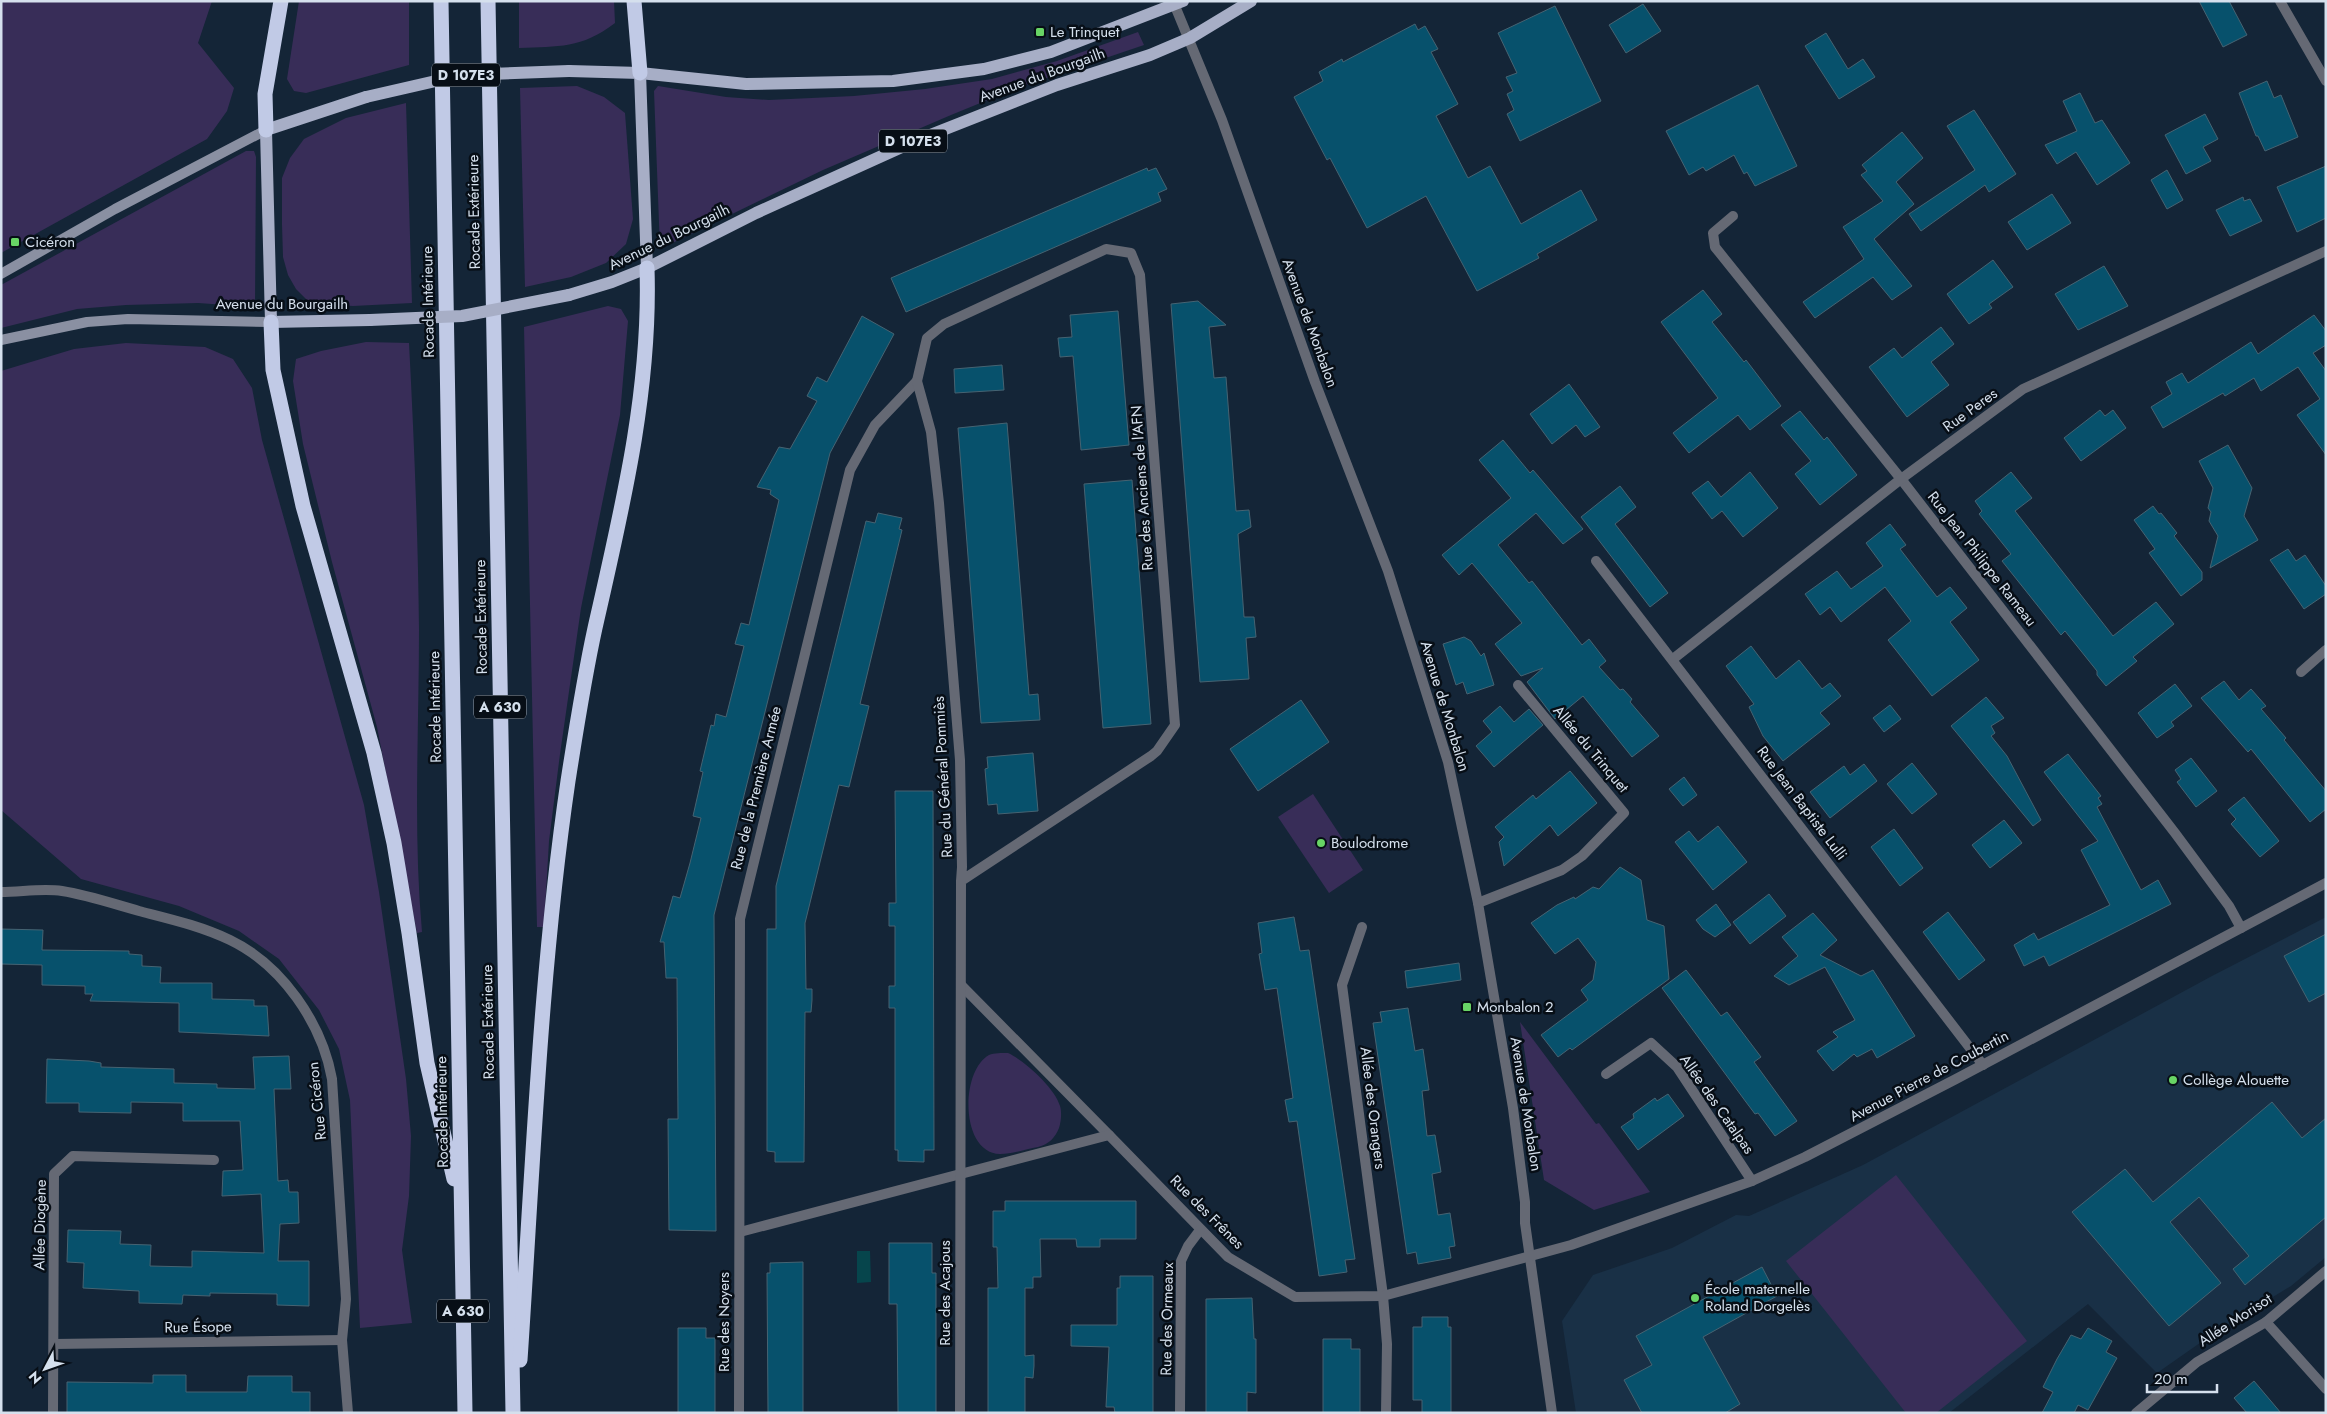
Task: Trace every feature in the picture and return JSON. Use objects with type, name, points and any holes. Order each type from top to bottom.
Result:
[{"type":"highway","points":[[266,130],[265,94],[281,1]]},
{"type":"highway","name":"Rocade Intérieure","points":[[441,1],[465,1413]]},
{"type":"highway","name":"Rocade Extérieure","points":[[488,1],[512,1413]]},
{"type":"highway","points":[[634,1],[640,73]]},
{"type":"highway","points":[[517,1413],[550,932],[568,780],[594,632],[624,502],[642,402],[648,296],[647,268]]},
{"type":"highway","points":[[271,322],[273,370],[303,506],[374,753],[394,843],[427,1063],[461,1209]]},
{"type":"main road","name":"Avenue du Bourgailh","points":[[1,340],[87,322],[128,319],[271,322],[462,316],[569,295],[612,282],[647,268],[756,213],[914,141],[1057,85],[1150,56],[1190,38],[1251,1]]},
{"type":"main road","name":"Avenue du Bourgailh","points":[[1,274],[115,209],[266,130],[366,97],[462,75],[569,71],[640,73],[746,84],[893,81],[975,70],[1051,52],[1179,3]]},
{"type":"main road","points":[[640,73],[647,268]]},
{"type":"main road","points":[[266,130],[271,322]]},
{"type":"street","points":[[2280,1],[2326,81]]},
{"type":"street","name":"Avenue de Monbalon","points":[[1179,3],[1315,382],[1388,571],[1448,762],[1478,903],[1513,1108],[1525,1202],[1525,1223],[1529,1257],[1552,1413]]},
{"type":"street","name":"Rue Jean Philippe Rameau","points":[[1733,216],[1713,233],[1715,247],[1901,479],[2175,833],[2229,906],[2241,928]]},
{"type":"street","name":"Rue des Anciens de l'AFN","points":[[918,381],[927,338],[944,324],[1106,249],[1131,253],[1140,275],[1175,725],[1157,751],[1151,756],[962,881]]},
{"type":"street","name":"Rue Peres","points":[[1673,659],[1901,479],[2023,390],[2326,251]]},
{"type":"street","name":"Rue du Général Pommiès","points":[[918,381],[931,432],[939,503],[960,760],[962,881],[960,1174]]},
{"type":"street","name":"Rue de la Première Armée","points":[[740,1232],[740,919],[850,470],[875,425],[918,381]]},
{"type":"street","name":"Rue Jean Baptiste Lulli","points":[[1596,560],[1983,1064]]},
{"type":"street","points":[[2301,672],[2326,650]]},
{"type":"street","name":"Allée du Trinquet","points":[[1478,903],[1562,870],[1582,856],[1624,813],[1518,685]]},
{"type":"street","name":"Avenue Pierre de Coubertin","points":[[1529,1257],[1571,1245],[1752,1181],[1805,1157],[2326,883]]},
{"type":"street","name":"Rue Cicéron","points":[[1,892],[61,891],[186,922],[232,941],[254,955],[282,980],[319,1032],[328,1055],[332,1079],[346,1298],[342,1340],[348,1413]]},
{"type":"street","name":"Allée des Orangers","points":[[1362,927],[1342,985],[1383,1296],[1387,1344],[1386,1413]]},
{"type":"street","name":"Rue des Frênes","points":[[961,986],[1228,1257],[1295,1297],[1383,1296],[1529,1257]]},
{"type":"street","name":"Allée des Catalpas","points":[[1606,1074],[1651,1043],[1677,1067],[1752,1181]]},
{"type":"street","points":[[740,1232],[1109,1135]]},
{"type":"street","name":"Allée Diogène","points":[[53,1413],[54,1174],[73,1156],[214,1160]]},
{"type":"street","name":"Rue des Acajous","points":[[960,1174],[960,1413]]},
{"type":"street","name":"Rue des Ormeaux","points":[[1180,1413],[1182,1261],[1188,1246],[1200,1230]]},
{"type":"street","name":"Rue des Noyers","points":[[739,1413],[740,1232]]},
{"type":"street","name":"Allée Morisot","points":[[2136,1413],[2197,1362],[2266,1322],[2326,1271]]},
{"type":"street","points":[[2266,1322],[2326,1389]]},
{"type":"street","name":"Rue Ésope","points":[[54,1344],[342,1340]]},
{"type":"shaded area","points":[[1,1],[212,1],[198,43],[234,88],[227,111],[207,139],[1,253]]},
{"type":"shaded area","points":[[299,1],[409,1],[409,65],[306,93],[294,91],[287,79]]},
{"type":"shaded area","points":[[519,1],[614,1],[615,23],[591,38],[580,42],[558,46],[519,48]]},
{"type":"shaded area","points":[[1138,32],[1144,45],[1017,88],[951,115],[823,170],[660,249],[654,91],[658,86],[726,97],[769,100],[854,96],[925,89],[992,79],[1057,61]]},
{"type":"shaded area","points":[[577,86],[604,97],[625,113],[633,219],[626,244],[606,263],[571,277],[525,287],[520,88]]},
{"type":"shaded area","points":[[406,103],[412,303],[353,306],[321,304],[307,300],[296,289],[288,275],[283,257],[282,178],[290,158],[304,139],[346,118]]},
{"type":"shaded area","points":[[246,151],[254,151],[256,157],[255,307],[198,303],[126,305],[77,309],[1,328],[1,285]]},
{"type":"shaded area","points":[[608,306],[621,309],[628,321],[620,415],[581,608],[549,841],[544,927],[537,927],[524,327]]},
{"type":"shaded area","points":[[366,342],[409,343],[416,486],[419,630],[417,819],[422,932],[417,933],[377,727],[332,562],[303,444],[293,381],[296,359],[321,351]]},
{"type":"shaded area","points":[[126,343],[205,347],[233,359],[252,388],[262,440],[364,805],[379,892],[406,1079],[411,1136],[409,1196],[402,1250],[412,1323],[360,1328],[350,1100],[339,1049],[319,1010],[279,959],[239,931],[179,906],[81,879],[1,810],[1,371],[74,349]]},
{"type":"shaded area","name":"Boulodrome","points":[[1313,794],[1363,870],[1329,893],[1278,817]]},
{"type":"shaded area","name":"Collège Alouette","points":[[2326,917],[2326,1257],[2291,1286],[2217,1331],[2157,1373],[2088,1304],[1949,1413],[1576,1413],[1562,1321],[1593,1275],[1672,1248],[1736,1215],[1749,1216],[1863,1165],[2212,976]]},
{"type":"shaded area","points":[[1520,1022],[1596,1124],[1599,1123],[1650,1192],[1594,1210],[1544,1180]]},
{"type":"shaded area","points":[[1008,1053],[1030,1068],[1046,1083],[1061,1108],[1061,1117],[1056,1135],[1045,1144],[1000,1154],[987,1150],[977,1140],[971,1126],[969,1093],[973,1077],[980,1064],[989,1055]]},
{"type":"shaded area","points":[[1896,1175],[2027,1341],[1936,1413],[1906,1413],[1786,1261]]},
{"type":"shaded area","points":[[857,1251],[870,1251],[871,1282],[857,1283]]},
{"type":"building","points":[[2199,1],[2229,1],[2247,35],[2223,47]]},
{"type":"building","points":[[1643,4],[1661,31],[1626,53],[1609,25]]},
{"type":"building","points":[[1555,6],[1601,101],[1520,141],[1507,114],[1514,110],[1507,94],[1513,91],[1506,77],[1517,73],[1498,33]]},
{"type":"building","points":[[1415,24],[1418,30],[1425,26],[1438,49],[1431,52],[1458,104],[1436,116],[1468,178],[1490,166],[1521,224],[1581,190],[1597,220],[1537,254],[1539,258],[1477,291],[1426,196],[1367,228],[1330,158],[1327,160],[1294,97],[1323,81],[1319,72],[1342,59],[1343,62]]},
{"type":"building","points":[[1826,33],[1848,69],[1863,59],[1875,77],[1839,99],[1805,46]]},
{"type":"building","points":[[2267,81],[2274,98],[2281,95],[2298,137],[2265,151],[2258,136],[2256,136],[2239,93]]},
{"type":"building","points":[[1758,85],[1797,166],[1755,186],[1747,172],[1744,174],[1734,155],[1706,171],[1703,167],[1689,175],[1666,131]]},
{"type":"building","points":[[2080,93],[2095,123],[2102,120],[2130,163],[2097,185],[2076,152],[2057,164],[2045,145],[2077,131],[2063,101]]},
{"type":"building","points":[[1974,110],[2016,174],[1989,192],[1985,185],[1921,231],[1909,214],[1975,170],[1947,126]]},
{"type":"building","points":[[2205,114],[2218,139],[2203,147],[2211,161],[2186,174],[2165,135]]},
{"type":"building","points":[[1902,132],[1923,158],[1896,182],[1914,204],[1874,239],[1912,286],[1892,300],[1873,277],[1815,318],[1803,302],[1864,259],[1843,227],[1883,201],[1861,175],[1867,171],[1862,165]]},
{"type":"building","points":[[2326,166],[2326,218],[2297,232],[2277,187]]},
{"type":"building","points":[[1147,168],[1148,171],[1156,168],[1167,189],[1158,193],[1161,201],[906,312],[891,278]]},
{"type":"building","points":[[2167,170],[2183,200],[2167,209],[2151,180]]},
{"type":"building","points":[[2052,194],[2071,223],[2027,250],[2008,222]]},
{"type":"building","points":[[2243,197],[2244,201],[2250,199],[2262,221],[2230,236],[2216,210]]},
{"type":"building","points":[[1993,260],[2013,287],[1989,304],[1992,308],[1969,324],[1947,294]]},
{"type":"building","points":[[2104,266],[2128,306],[2078,330],[2055,294]]},
{"type":"building","points":[[1703,290],[1722,314],[1712,322],[1744,362],[1746,360],[1781,406],[1750,430],[1738,415],[1689,453],[1673,433],[1718,398],[1661,322]]},
{"type":"building","points":[[1198,301],[1226,325],[1209,327],[1214,378],[1226,377],[1236,511],[1249,510],[1251,527],[1238,534],[1244,617],[1254,617],[1256,637],[1246,638],[1249,679],[1200,682],[1171,304]]},
{"type":"building","points":[[1118,311],[1129,445],[1081,450],[1073,356],[1060,357],[1058,338],[1072,337],[1070,315]]},
{"type":"building","points":[[2314,315],[2326,331],[2326,345],[2313,353],[2326,371],[2326,455],[2297,415],[2320,399],[2298,367],[2261,391],[2254,378],[2225,396],[2223,393],[2163,428],[2151,407],[2172,394],[2166,382],[2182,373],[2188,383],[2251,342],[2258,354]]},
{"type":"building","points":[[862,316],[894,334],[830,453],[714,915],[716,1231],[669,1230],[668,1119],[678,1119],[677,978],[666,978],[664,942],[660,942],[673,896],[680,898],[690,863],[701,818],[693,816],[703,772],[700,771],[711,725],[714,726],[716,714],[726,717],[744,646],[735,644],[741,623],[749,625],[779,500],[770,494],[771,490],[757,487],[779,447],[790,449],[817,401],[807,396],[817,377],[827,382]]},
{"type":"building","points":[[1941,327],[1954,344],[1931,362],[1949,385],[1907,417],[1869,367],[1894,348],[1902,358]]},
{"type":"building","points":[[1002,365],[1004,390],[955,393],[954,369]]},
{"type":"building","points":[[1569,384],[1600,427],[1585,437],[1576,425],[1552,444],[1530,414]]},
{"type":"building","points":[[2100,410],[2105,416],[2113,410],[2126,428],[2081,461],[2064,438]]},
{"type":"building","points":[[1800,411],[1824,440],[1827,437],[1857,475],[1820,505],[1795,474],[1811,461],[1781,425]]},
{"type":"building","points":[[1007,423],[1029,695],[1038,694],[1040,720],[981,723],[958,428]]},
{"type":"building","points":[[1503,440],[1530,473],[1533,470],[1583,529],[1563,544],[1536,513],[1498,545],[1529,583],[1532,581],[1582,645],[1589,639],[1606,661],[1599,667],[1620,690],[1623,689],[1632,699],[1630,702],[1659,736],[1632,757],[1583,696],[1555,719],[1527,682],[1543,668],[1521,676],[1495,644],[1522,623],[1472,563],[1459,575],[1442,555],[1511,498],[1479,460]]},
{"type":"building","points":[[2228,445],[2252,488],[2244,516],[2258,540],[2210,568],[2218,536],[2209,521],[2211,512],[2208,508],[2213,488],[2199,461]]},
{"type":"building","points":[[1750,472],[1778,508],[1743,537],[1722,511],[1712,519],[1692,493],[1708,481],[1721,497]]},
{"type":"building","points":[[2011,472],[2032,498],[2015,511],[2113,636],[2156,602],[2174,624],[2133,657],[2137,661],[2106,686],[2097,675],[2097,671],[2065,631],[2061,635],[2002,561],[2011,554],[1979,514],[1982,511],[1975,501]]},
{"type":"building","points":[[1132,480],[1151,724],[1103,728],[1084,484]]},
{"type":"building","points":[[1620,486],[1636,507],[1615,524],[1668,593],[1650,607],[1581,517]]},
{"type":"building","points":[[2153,506],[2177,533],[2174,536],[2202,572],[2202,580],[2181,596],[2149,553],[2155,549],[2134,520]]},
{"type":"building","points":[[878,513],[902,518],[899,529],[902,530],[860,704],[869,706],[849,787],[839,785],[805,923],[806,989],[812,989],[812,1000],[811,1012],[805,1012],[804,1162],[775,1162],[775,1152],[767,1151],[767,929],[776,929],[776,886],[866,521],[875,523]]},
{"type":"building","points":[[1890,524],[1906,545],[1900,549],[1937,597],[1950,587],[1967,608],[1950,622],[1979,660],[1932,696],[1888,640],[1911,621],[1885,587],[1841,622],[1830,607],[1820,615],[1805,594],[1837,571],[1851,589],[1883,566],[1866,543]]},
{"type":"building","points":[[2288,549],[2296,561],[2305,555],[2326,586],[2326,594],[2304,609],[2270,560]]},
{"type":"building","points":[[1464,637],[1471,641],[1481,656],[1484,653],[1494,685],[1467,694],[1463,682],[1456,685],[1443,644]]},
{"type":"building","points":[[1751,646],[1776,679],[1799,660],[1822,689],[1830,683],[1841,696],[1820,713],[1830,724],[1783,761],[1763,736],[1749,707],[1754,704],[1726,666]]},
{"type":"building","points":[[2224,681],[2239,700],[2251,689],[2266,706],[2261,709],[2286,738],[2284,740],[2326,791],[2326,809],[2310,822],[2251,749],[2248,752],[2201,698]]},
{"type":"building","points":[[2175,684],[2192,706],[2171,722],[2174,726],[2157,738],[2138,713]]},
{"type":"building","points":[[1986,697],[2004,718],[1991,726],[1995,733],[1991,736],[2007,756],[2041,820],[2033,826],[1951,726]]},
{"type":"building","points":[[1301,700],[1329,742],[1258,791],[1230,749]]},
{"type":"building","points":[[1890,705],[1901,719],[1884,732],[1873,718]]},
{"type":"building","points":[[1500,706],[1514,722],[1529,709],[1543,725],[1494,767],[1476,746],[1492,732],[1483,721]]},
{"type":"building","points":[[1033,753],[1038,811],[998,814],[997,804],[988,805],[985,769],[988,768],[987,757]]},
{"type":"building","points":[[2068,754],[2101,796],[2098,798],[2102,804],[2097,807],[2141,890],[2158,880],[2171,904],[2049,966],[2044,956],[2024,966],[2014,945],[2034,933],[2038,940],[2110,905],[2081,850],[2098,841],[2044,772]]},
{"type":"building","points":[[2191,758],[2217,791],[2196,807],[2177,782],[2181,779],[2175,770]]},
{"type":"building","points":[[1912,763],[1937,794],[1912,814],[1887,784]]},
{"type":"building","points":[[1864,764],[1877,781],[1830,818],[1810,792],[1844,766],[1850,775]]},
{"type":"building","points":[[1570,771],[1597,803],[1558,836],[1550,825],[1504,866],[1499,842],[1504,837],[1495,827],[1533,795],[1536,799]]},
{"type":"building","points":[[1684,777],[1697,795],[1683,806],[1669,789]]},
{"type":"building","points":[[895,791],[933,791],[934,1150],[924,1150],[924,1162],[898,1161],[898,1150],[895,1150],[895,1008],[889,1008],[889,986],[895,986],[895,926],[889,926],[889,903],[896,903]]},
{"type":"building","points":[[2244,797],[2279,841],[2260,857],[2231,824],[2236,819],[2228,810]]},
{"type":"building","points":[[2004,820],[2022,843],[1990,868],[1972,845]]},
{"type":"building","points":[[1718,826],[1747,862],[1713,890],[1675,842],[1689,831],[1698,842]]},
{"type":"building","points":[[1894,829],[1923,868],[1900,886],[1871,847]]},
{"type":"building","points":[[1620,867],[1641,880],[1647,920],[1664,926],[1669,979],[1572,1050],[1570,1048],[1558,1057],[1541,1035],[1588,1000],[1581,990],[1593,980],[1596,962],[1578,938],[1555,954],[1531,923],[1557,905],[1574,897],[1575,899],[1593,887],[1599,889]]},
{"type":"building","points":[[1769,894],[1786,916],[1750,944],[1733,922]]},
{"type":"building","points":[[1716,904],[1731,925],[1715,937],[1703,929],[1696,920]]},
{"type":"building","points":[[1948,912],[1985,960],[1959,980],[1923,932]]},
{"type":"building","points":[[1813,913],[1837,940],[1820,955],[1861,976],[1873,970],[1915,1036],[1877,1058],[1872,1049],[1857,1057],[1854,1054],[1833,1071],[1817,1051],[1838,1037],[1833,1032],[1855,1020],[1825,967],[1789,985],[1774,976],[1798,956],[1782,937]]},
{"type":"building","points":[[1294,917],[1300,951],[1309,950],[1355,1259],[1345,1260],[1347,1272],[1319,1276],[1297,1121],[1289,1122],[1285,1100],[1293,1098],[1277,988],[1265,990],[1259,954],[1262,953],[1258,923]]},
{"type":"building","points":[[1,929],[43,930],[42,950],[129,951],[129,954],[142,955],[142,966],[161,967],[160,983],[212,983],[212,999],[254,1000],[254,1006],[267,1006],[269,1036],[179,1032],[179,1003],[90,1001],[93,994],[85,994],[85,986],[42,985],[42,965],[1,964]]},
{"type":"building","points":[[2326,934],[2326,993],[2309,1002],[2284,956]]},
{"type":"building","points":[[1459,963],[1461,980],[1407,988],[1405,971]]},
{"type":"building","points":[[1686,970],[1721,1016],[1727,1012],[1761,1057],[1754,1062],[1797,1121],[1775,1136],[1758,1113],[1755,1114],[1662,988]]},
{"type":"building","points":[[1408,1008],[1415,1051],[1423,1049],[1429,1090],[1422,1091],[1427,1136],[1435,1135],[1441,1172],[1432,1174],[1438,1215],[1450,1213],[1455,1246],[1449,1247],[1451,1258],[1418,1264],[1416,1252],[1407,1254],[1373,1023],[1382,1022],[1380,1012]]},
{"type":"building","points":[[289,1056],[291,1089],[274,1089],[278,1181],[288,1180],[289,1192],[298,1192],[299,1223],[280,1224],[278,1261],[309,1261],[309,1306],[277,1305],[277,1294],[210,1293],[210,1296],[183,1295],[182,1304],[139,1303],[139,1291],[83,1288],[84,1263],[67,1262],[68,1230],[121,1231],[120,1244],[151,1245],[150,1266],[192,1267],[192,1251],[264,1253],[261,1194],[222,1196],[223,1171],[243,1170],[240,1121],[183,1121],[183,1103],[131,1102],[131,1113],[79,1112],[79,1103],[46,1103],[47,1059],[89,1061],[101,1063],[101,1067],[174,1069],[174,1083],[217,1084],[217,1088],[255,1089],[253,1057]]},
{"type":"building","points":[[1668,1094],[1684,1116],[1638,1150],[1621,1127],[1634,1118],[1633,1114],[1655,1098],[1657,1101]]},
{"type":"building","points":[[2272,1102],[2302,1138],[2326,1118],[2326,1217],[2245,1285],[2233,1269],[2249,1256],[2199,1197],[2170,1222],[2221,1283],[2169,1326],[2072,1212],[2125,1169],[2153,1202]]},
{"type":"building","points":[[1005,1201],[1136,1201],[1136,1239],[1100,1239],[1100,1247],[1077,1247],[1076,1239],[1040,1239],[1041,1277],[1033,1277],[1033,1288],[1025,1288],[1025,1356],[1034,1355],[1034,1366],[1033,1378],[1025,1377],[1025,1413],[988,1413],[988,1288],[998,1288],[997,1247],[993,1247],[993,1211],[1005,1211]]},
{"type":"building","points":[[889,1243],[932,1243],[932,1273],[936,1273],[936,1413],[898,1413],[897,1304],[889,1304]]},
{"type":"building","points":[[803,1262],[803,1413],[768,1413],[767,1273],[770,1273],[770,1263]]},
{"type":"building","points":[[1762,1267],[1777,1296],[1703,1337],[1740,1404],[1725,1413],[1642,1413],[1624,1380],[1652,1365],[1636,1336]]},
{"type":"building","points":[[1120,1276],[1153,1276],[1153,1413],[1115,1413],[1114,1407],[1106,1407],[1109,1347],[1071,1346],[1071,1325],[1117,1325],[1117,1288],[1120,1288]]},
{"type":"building","points":[[1252,1298],[1254,1339],[1256,1339],[1256,1393],[1247,1392],[1247,1413],[1206,1413],[1206,1299]]},
{"type":"building","points":[[1422,1317],[1448,1317],[1448,1327],[1451,1327],[1451,1413],[1422,1413],[1422,1400],[1413,1400],[1413,1327],[1422,1327]]},
{"type":"building","points":[[678,1328],[706,1328],[706,1338],[715,1338],[715,1413],[678,1413]]},
{"type":"building","points":[[2088,1328],[2112,1341],[2106,1352],[2117,1358],[2088,1410],[2078,1405],[2074,1413],[2042,1413],[2053,1392],[2043,1387],[2057,1359],[2071,1335],[2081,1339]]},
{"type":"building","points":[[1323,1339],[1351,1339],[1351,1349],[1360,1349],[1360,1413],[1323,1413]]},
{"type":"building","points":[[153,1375],[186,1375],[186,1392],[247,1392],[248,1376],[292,1376],[292,1392],[310,1392],[310,1413],[67,1413],[67,1382],[153,1383]]},
{"type":"building","points":[[2254,1381],[2281,1413],[2247,1413],[2234,1398]]},
{"type":"place","name":"Le Trinquet","points":[[1040,32]]},
{"type":"place","name":"Cicéron","points":[[15,242]]},
{"type":"place","name":"Boulodrome","points":[[1321,843]]},
{"type":"place","name":"Monbalon 2","points":[[1467,1007]]},
{"type":"place","name":"Collège Alouette","points":[[2173,1080]]},
{"type":"place","name":"École maternelle Roland Dorgelès","points":[[1695,1298]]}]
